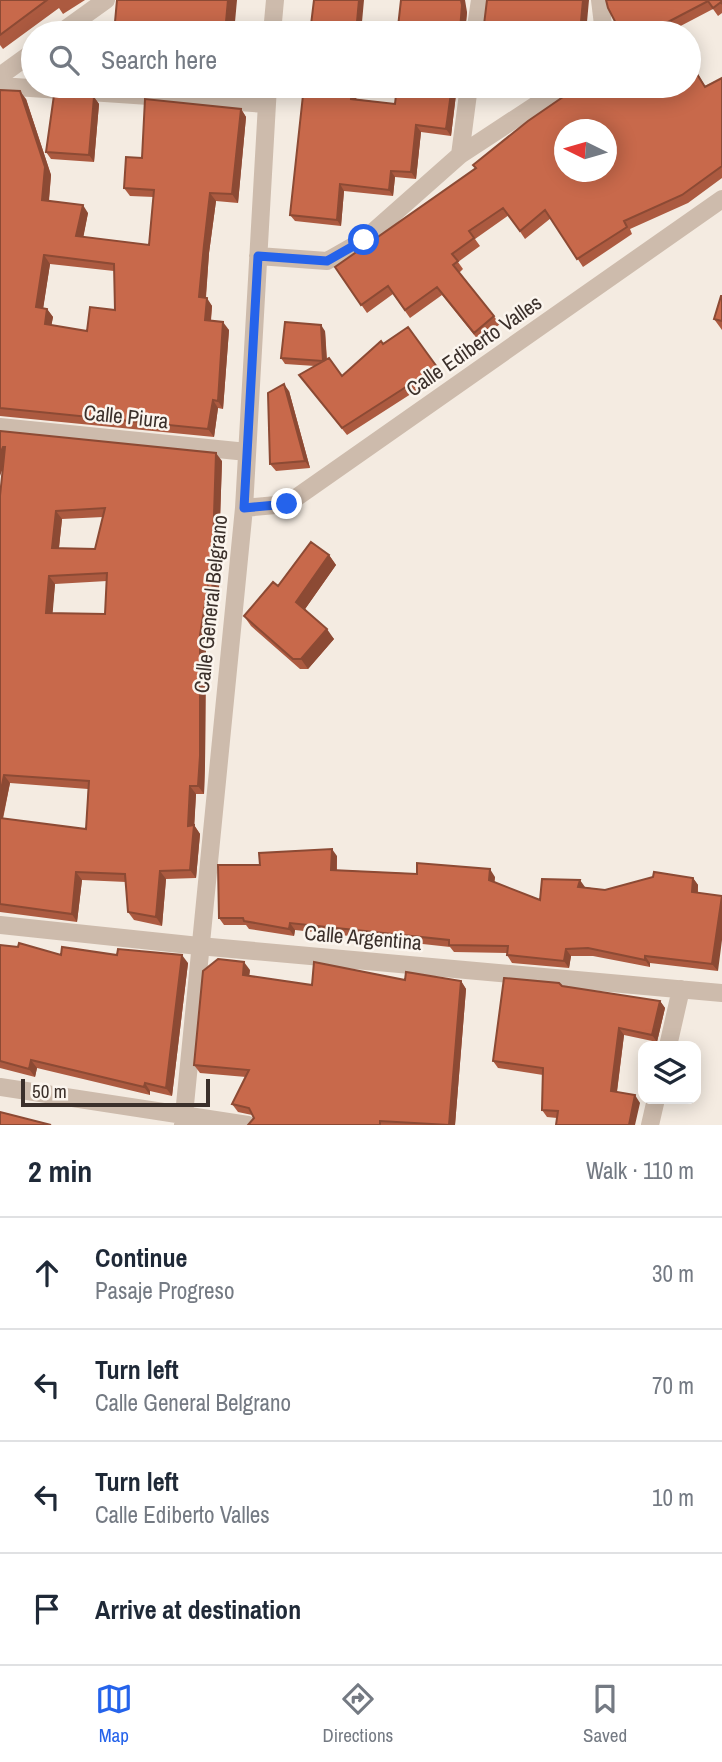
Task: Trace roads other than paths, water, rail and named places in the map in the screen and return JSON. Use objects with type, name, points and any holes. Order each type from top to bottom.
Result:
[{"type":"street","points":[[77,21],[106,0]]},
{"type":"street","points":[[273,21],[275,0]]},
{"type":"street","points":[[477,21],[480,0]]},
{"type":"street","points":[[600,0],[603,21]]},
{"type":"street","points":[[0,76],[21,61]]},
{"type":"street","points":[[0,86],[21,87]]},
{"type":"street","points":[[178,98],[267,104]]},
{"type":"street","name":"Calle General Belgrano","points":[[184,1121],[244,508],[267,98]]},
{"type":"street","points":[[460,155],[467,98]]},
{"type":"street","points":[[258,256],[327,261],[364,240],[460,155],[547,98]]},
{"type":"street","name":"Calle Ediberto Valles","points":[[244,508],[287,504],[722,199]]},
{"type":"street","name":"Calle Piura","points":[[0,427],[247,452]]},
{"type":"street","name":"Calle Argentina","points":[[0,925],[199,947],[722,993]]},
{"type":"street","points":[[669,1041],[681,989]]},
{"type":"street","points":[[0,1087],[184,1121],[248,1125]]},
{"type":"street","points":[[650,1125],[655,1104]]}]
